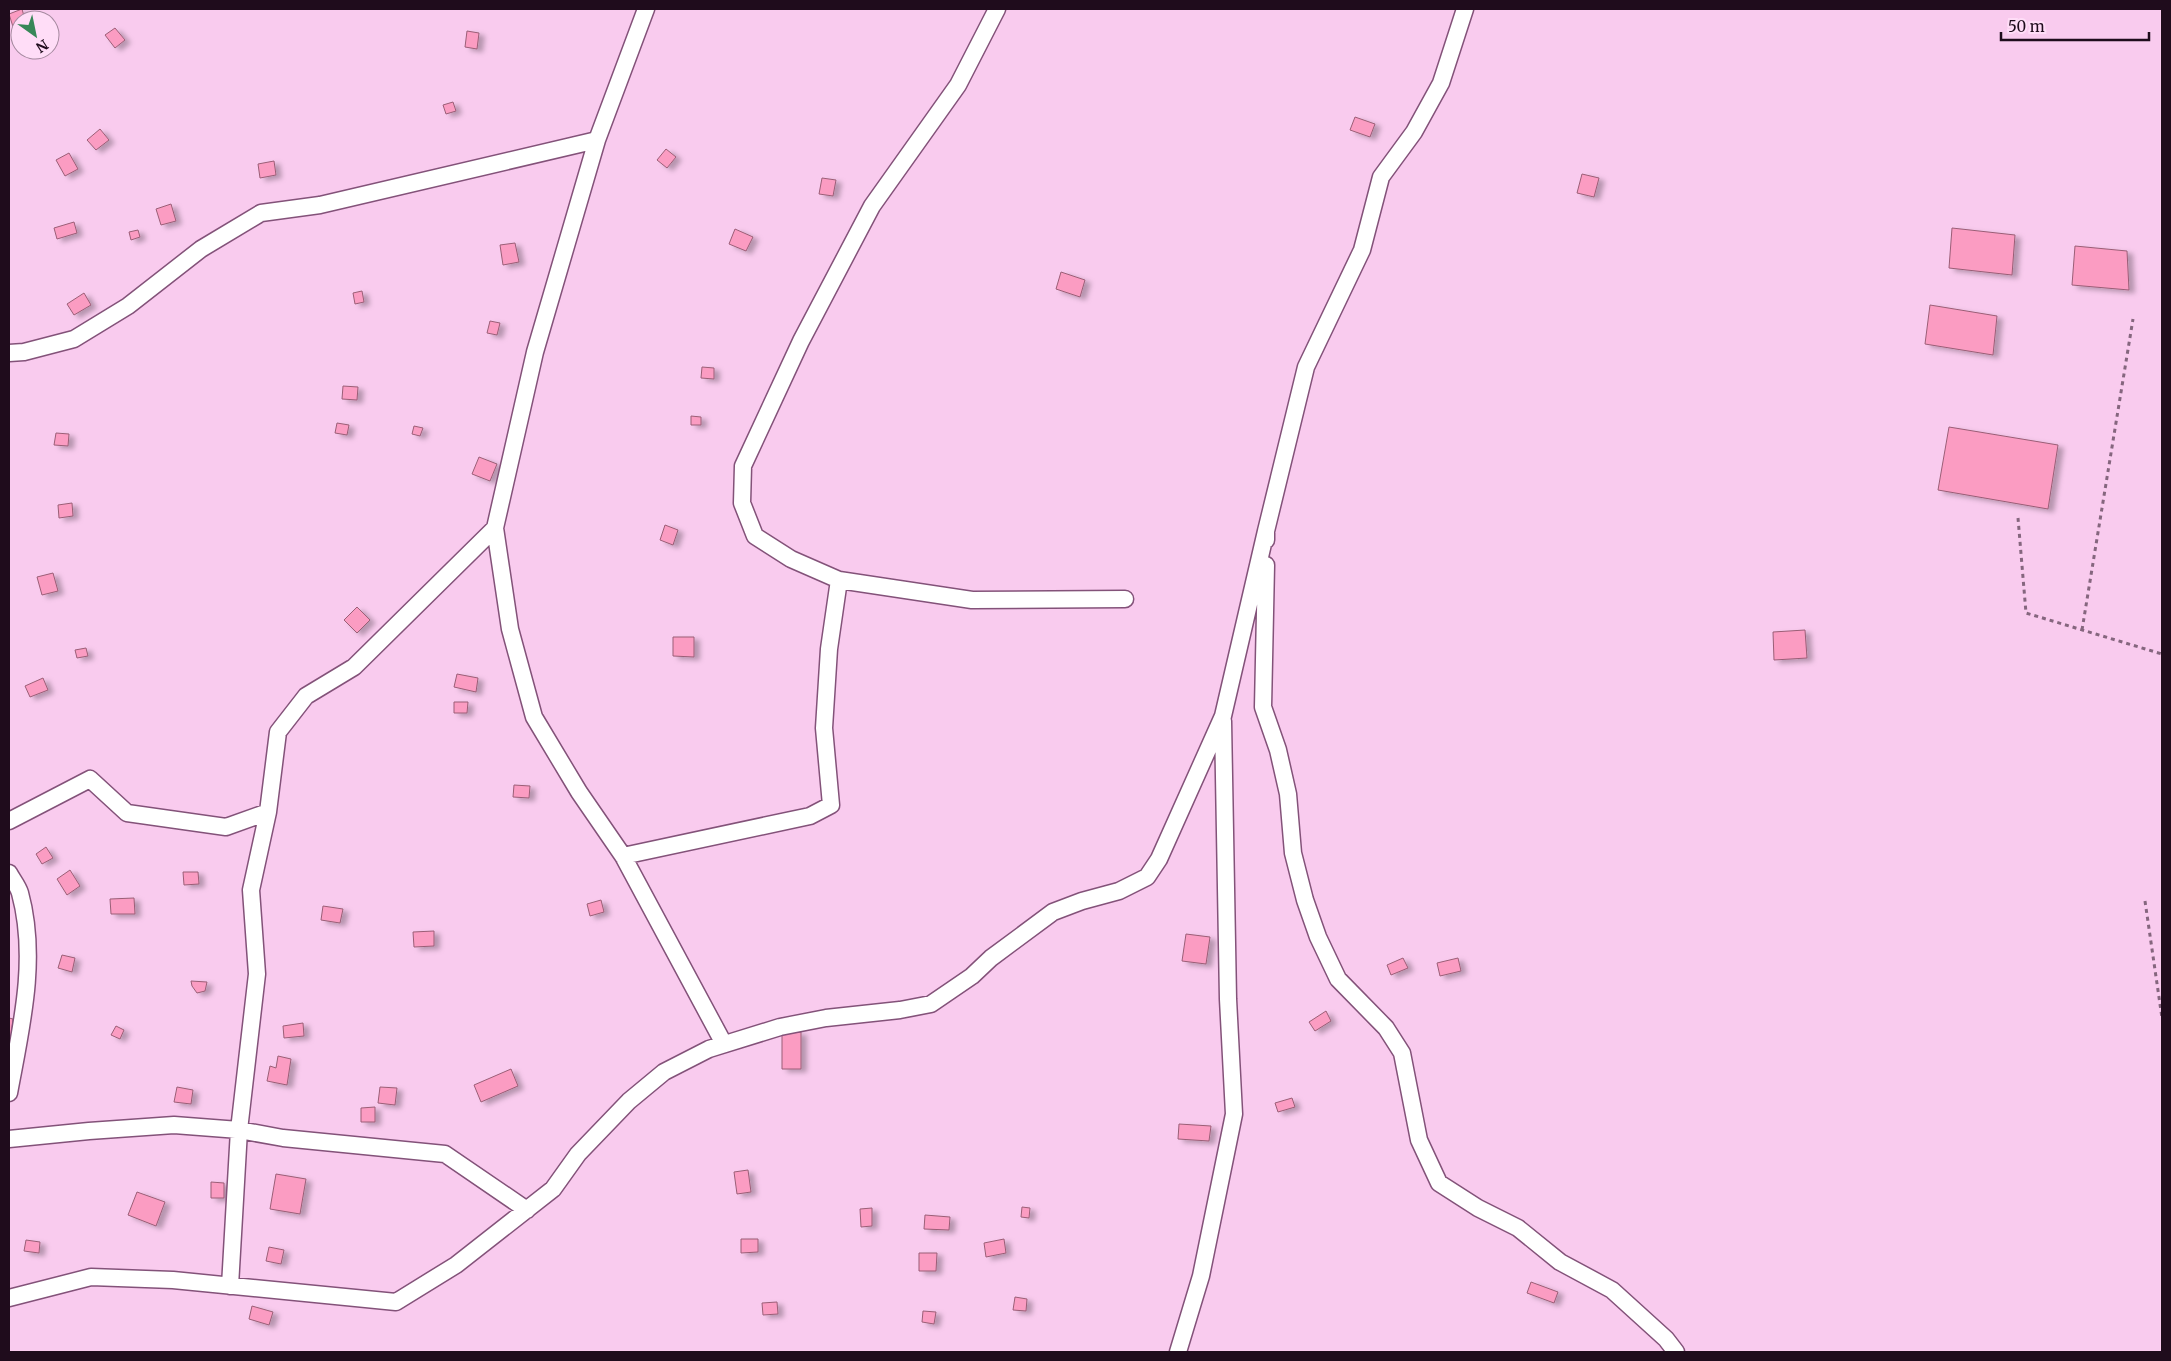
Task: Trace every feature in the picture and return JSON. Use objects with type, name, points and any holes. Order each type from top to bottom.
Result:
[{"type":"street","points":[[646,9],[597,140],[535,352],[495,528],[510,629],[534,717],[579,792],[623,856],[724,1044]]},
{"type":"street","points":[[997,9],[958,85],[872,206],[801,341],[743,466],[742,502],[755,536],[791,559],[839,580],[972,600],[1125,599]]},
{"type":"street","points":[[9,1298],[90,1277],[173,1280],[396,1302],[456,1265],[553,1189],[578,1154],[629,1101],[664,1072],[709,1049],[780,1027],[826,1018],[900,1010],[931,1004],[972,976],[990,958],[1053,912],[1082,901],[1119,891],[1146,877],[1159,859],[1223,716],[1306,367],[1362,250],[1381,177],[1414,132],[1441,83],[1464,9]]},
{"type":"street","points":[[9,353],[24,352],[74,339],[128,306],[201,249],[261,213],[320,205],[597,140]]},
{"type":"street","points":[[230,1286],[239,1130],[258,974],[251,890],[268,812],[278,732],[306,696],[354,667],[495,528]]},
{"type":"street","points":[[1266,531],[1263,707],[1278,750],[1286,786],[1293,853],[1305,900],[1318,937],[1338,978],[1386,1028],[1402,1053],[1419,1140],[1438,1183],[1478,1208],[1518,1228],[1560,1262],[1612,1290],[1666,1339],[1676,1352]]},
{"type":"street","points":[[623,856],[810,816],[831,805],[824,728],[829,650],[839,580]]},
{"type":"street","points":[[1178,1352],[1201,1276],[1234,1114],[1228,998],[1223,716]]},
{"type":"street","points":[[9,821],[90,780],[128,813],[226,827],[268,812]]},
{"type":"street","points":[[9,873],[20,892],[29,950],[24,1015],[9,1093]]},
{"type":"street","points":[[9,1139],[174,1125],[239,1130],[282,1138],[445,1154],[527,1210]]},
{"type":"path","points":[[2082,630],[2133,319]]},
{"type":"path","points":[[2018,518],[2026,613],[2162,654]]},
{"type":"path","points":[[2145,901],[2162,1018]]},
{"type":"building","points":[[115,28],[125,40],[115,48],[105,35]]},
{"type":"building","points":[[467,31],[479,33],[477,49],[465,47]]},
{"type":"building","points":[[453,102],[456,111],[446,114],[443,105]]},
{"type":"building","points":[[1355,117],[1375,124],[1370,137],[1350,130]]},
{"type":"building","points":[[100,129],[109,140],[96,150],[87,140]]},
{"type":"building","points":[[666,149],[676,157],[667,168],[657,160]]},
{"type":"building","points":[[69,153],[78,169],[65,176],[56,160]]},
{"type":"building","points":[[274,161],[276,175],[260,178],[258,164]]},
{"type":"building","points":[[1582,174],[1599,178],[1594,197],[1577,193]]},
{"type":"building","points":[[822,178],[836,180],[833,196],[819,194]]},
{"type":"building","points":[[171,204],[176,221],[161,225],[156,209]]},
{"type":"building","points":[[74,222],[77,233],[57,239],[54,228]]},
{"type":"building","points":[[1952,228],[2015,235],[2012,275],[1949,268]]},
{"type":"building","points":[[735,229],[753,237],[746,251],[729,244]]},
{"type":"building","points":[[138,230],[140,237],[131,240],[129,232]]},
{"type":"building","points":[[515,243],[519,262],[503,265],[500,245]]},
{"type":"building","points":[[2075,246],[2127,251],[2129,290],[2072,285]]},
{"type":"building","points":[[1061,272],[1085,280],[1080,297],[1056,289]]},
{"type":"building","points":[[362,291],[364,302],[355,304],[353,293]]},
{"type":"building","points":[[84,293],[91,305],[74,315],[67,304]]},
{"type":"building","points":[[1930,305],[1997,316],[1993,355],[1925,344]]},
{"type":"building","points":[[490,321],[500,323],[497,335],[487,333]]},
{"type":"building","points":[[702,367],[714,368],[714,379],[701,378]]},
{"type":"building","points":[[343,386],[358,387],[357,400],[342,399]]},
{"type":"building","points":[[691,416],[701,417],[701,425],[691,425]]},
{"type":"building","points":[[337,423],[349,425],[347,435],[335,433]]},
{"type":"building","points":[[414,426],[423,428],[420,436],[412,434]]},
{"type":"building","points":[[1949,427],[2058,445],[2048,509],[1938,490]]},
{"type":"building","points":[[56,433],[69,434],[68,446],[54,445]]},
{"type":"building","points":[[479,457],[497,464],[490,481],[472,474]]},
{"type":"building","points":[[72,503],[73,516],[59,518],[58,505]]},
{"type":"building","points":[[665,525],[678,530],[673,545],[660,540]]},
{"type":"building","points":[[53,573],[58,591],[42,595],[37,577]]},
{"type":"building","points":[[357,607],[370,620],[357,633],[344,620]]},
{"type":"building","points":[[1805,630],[1807,658],[1774,660],[1773,632]]},
{"type":"building","points":[[673,637],[694,637],[694,657],[673,656]]},
{"type":"building","points":[[86,648],[88,656],[77,658],[75,650]]},
{"type":"building","points":[[457,674],[478,678],[476,692],[454,687]]},
{"type":"building","points":[[43,678],[48,690],[30,697],[25,686]]},
{"type":"building","points":[[454,702],[468,702],[467,713],[454,713]]},
{"type":"building","points":[[514,785],[530,786],[529,798],[513,797]]},
{"type":"building","points":[[46,847],[53,858],[42,864],[36,854]]},
{"type":"building","points":[[70,870],[80,886],[67,895],[57,879]]},
{"type":"building","points":[[183,872],[198,872],[199,884],[184,885]]},
{"type":"building","points":[[134,898],[135,914],[111,914],[110,899]]},
{"type":"building","points":[[601,900],[604,912],[590,916],[587,904]]},
{"type":"building","points":[[323,906],[343,909],[340,923],[321,920]]},
{"type":"building","points":[[434,931],[434,946],[414,947],[413,932]]},
{"type":"building","points":[[1186,934],[1210,937],[1206,964],[1182,961]]},
{"type":"building","points":[[62,955],[75,958],[72,972],[58,968]]},
{"type":"building","points":[[1403,958],[1408,968],[1391,975],[1387,965]]},
{"type":"building","points":[[1458,958],[1461,971],[1440,976],[1437,963]]},
{"type":"building","points":[[191,981],[207,982],[205,991],[197,993]]},
{"type":"building","points":[[1326,1011],[1331,1021],[1315,1031],[1309,1022]]},
{"type":"building","points":[[9,1018],[13,1019],[11,1039],[9,1039]]},
{"type":"building","points":[[303,1023],[304,1036],[284,1038],[283,1026]]},
{"type":"building","points":[[116,1026],[124,1030],[120,1039],[111,1035]]},
{"type":"building","points":[[782,1032],[801,1032],[801,1069],[782,1069]]},
{"type":"building","points":[[278,1056],[291,1059],[287,1085],[267,1081],[270,1066],[276,1068]]},
{"type":"building","points":[[511,1069],[518,1086],[481,1102],[474,1085]]},
{"type":"building","points":[[177,1087],[193,1090],[191,1104],[174,1102]]},
{"type":"building","points":[[380,1087],[397,1088],[395,1105],[378,1103]]},
{"type":"building","points":[[1292,1098],[1295,1107],[1278,1112],[1275,1103]]},
{"type":"building","points":[[375,1107],[375,1122],[361,1122],[361,1108]]},
{"type":"building","points":[[1179,1124],[1211,1126],[1209,1141],[1178,1139]]},
{"type":"building","points":[[748,1170],[751,1192],[737,1194],[734,1172]]},
{"type":"building","points":[[276,1174],[306,1179],[300,1214],[270,1209]]},
{"type":"building","points":[[211,1182],[224,1183],[224,1198],[211,1198]]},
{"type":"building","points":[[137,1192],[165,1202],[156,1226],[128,1215]]},
{"type":"building","points":[[1022,1207],[1030,1208],[1029,1218],[1021,1217]]},
{"type":"building","points":[[872,1208],[872,1226],[861,1227],[860,1209]]},
{"type":"building","points":[[925,1215],[950,1217],[949,1230],[924,1229]]},
{"type":"building","points":[[741,1239],[758,1239],[758,1252],[741,1253]]},
{"type":"building","points":[[1004,1239],[1006,1253],[986,1257],[984,1243]]},
{"type":"building","points":[[26,1240],[40,1242],[39,1253],[24,1251]]},
{"type":"building","points":[[269,1247],[284,1250],[281,1264],[266,1261]]},
{"type":"building","points":[[919,1253],[937,1253],[936,1271],[919,1271]]},
{"type":"building","points":[[1531,1282],[1558,1292],[1554,1303],[1527,1293]]},
{"type":"building","points":[[1015,1297],[1027,1299],[1026,1311],[1013,1310]]},
{"type":"building","points":[[777,1302],[778,1314],[763,1315],[762,1303]]},
{"type":"building","points":[[252,1306],[273,1312],[269,1325],[249,1319]]},
{"type":"building","points":[[923,1311],[936,1312],[934,1324],[922,1322]]}]
